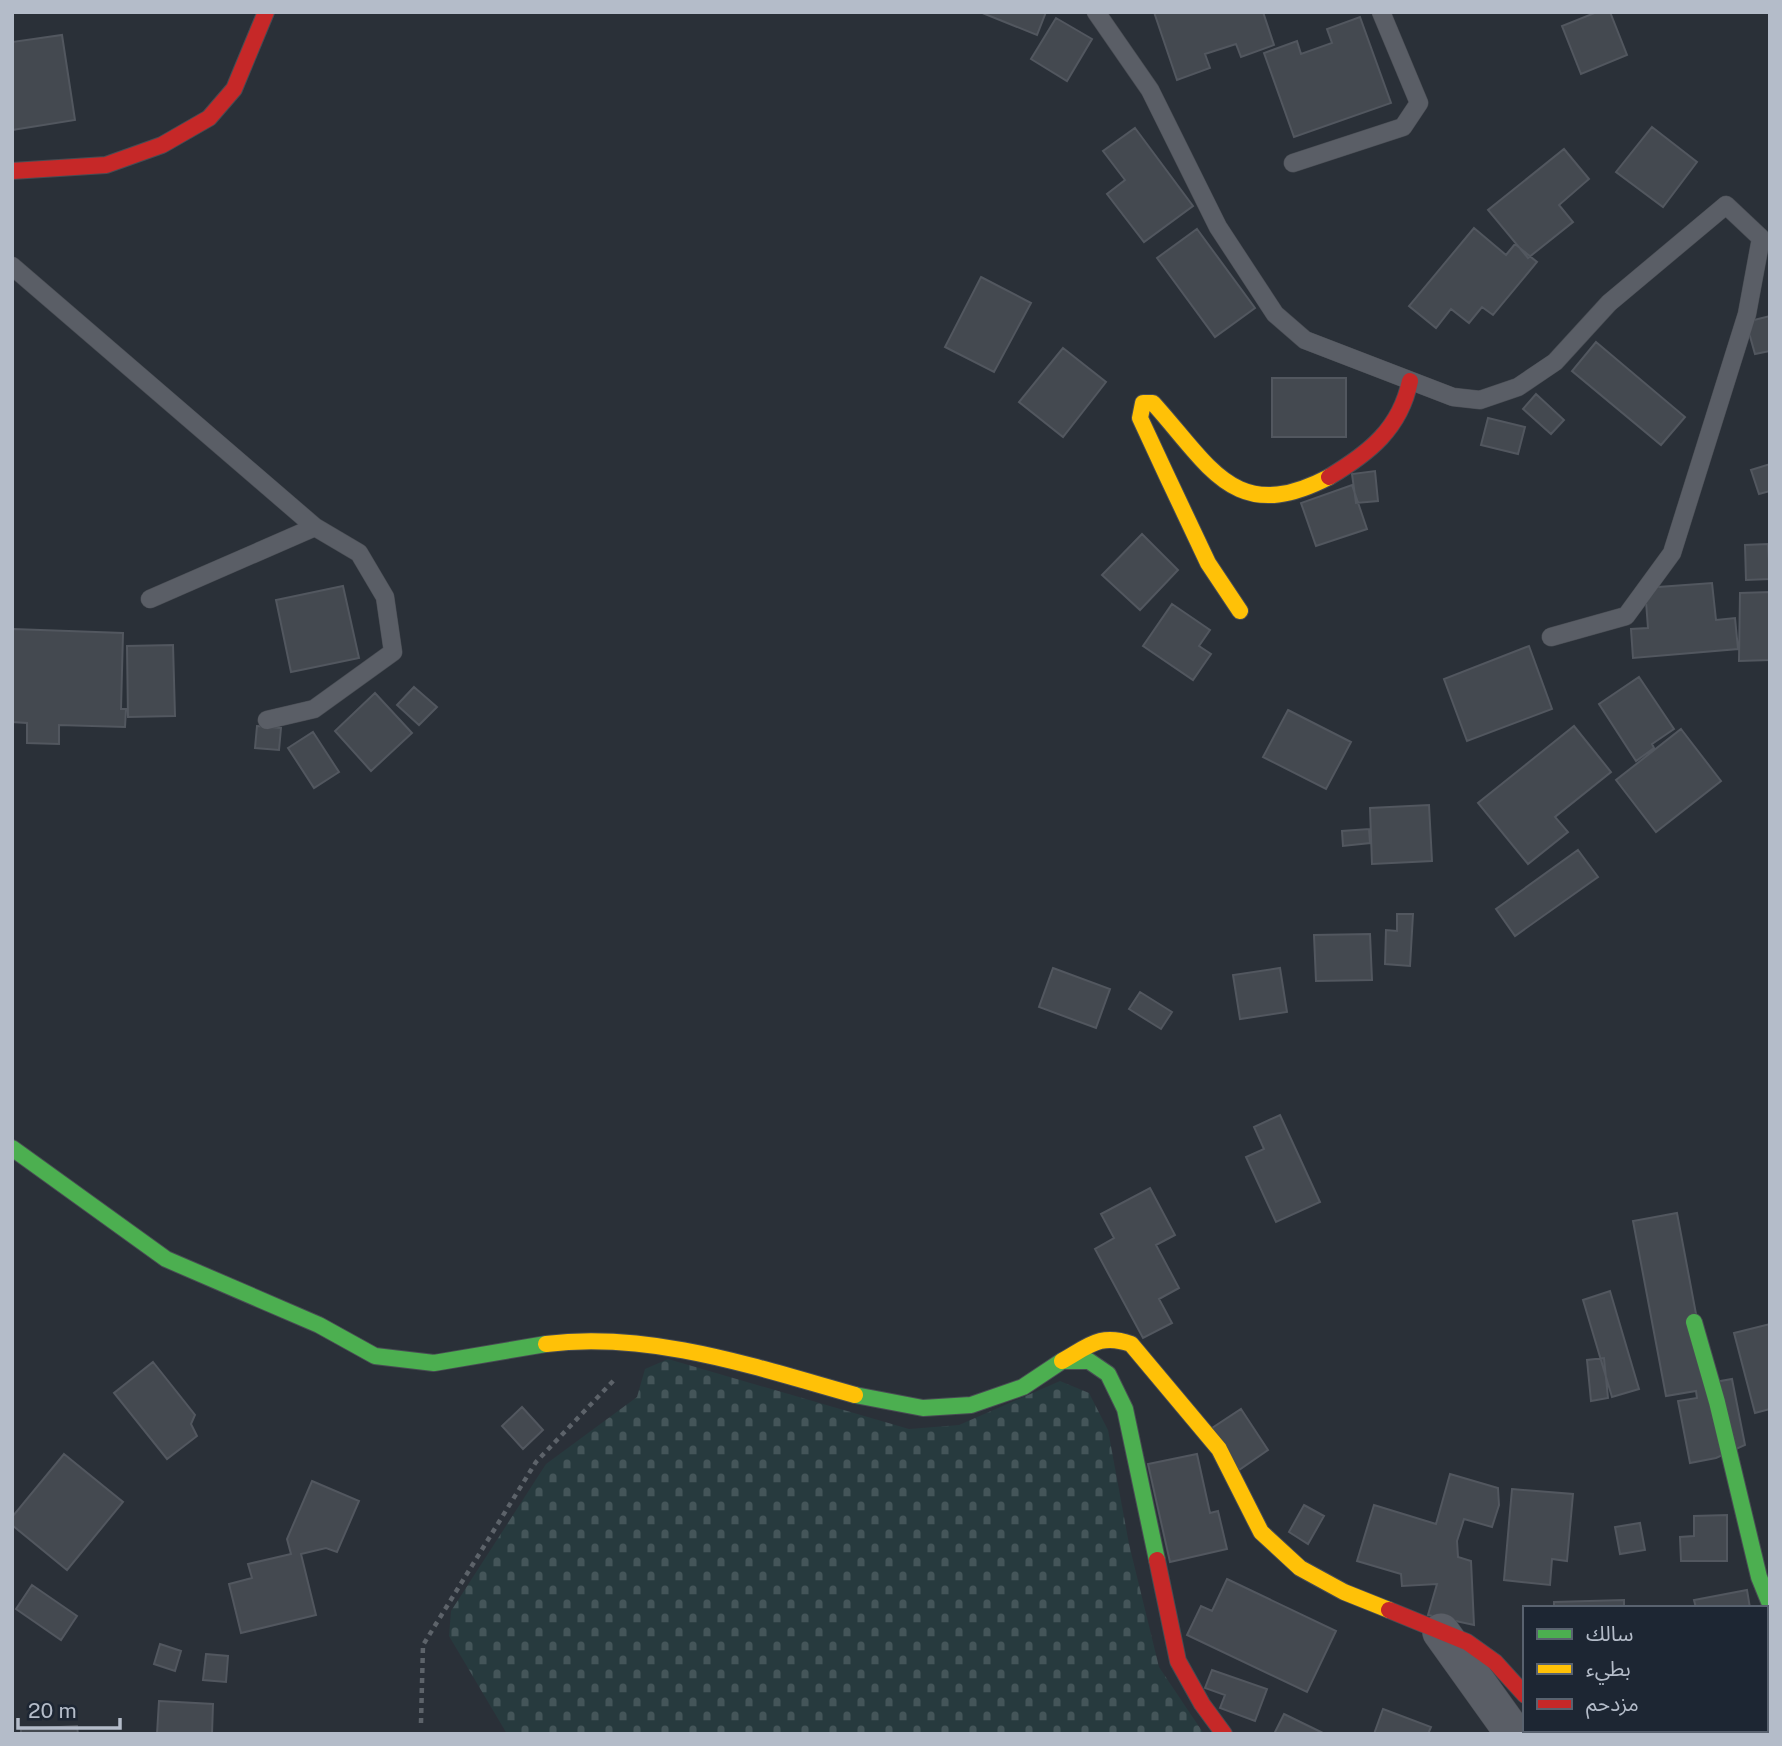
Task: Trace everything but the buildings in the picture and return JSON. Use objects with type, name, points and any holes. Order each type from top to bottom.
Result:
[{"type":"street","points":[[12,171],[106,165],[162,145],[209,118],[234,89],[266,12]]},
{"type":"street","points":[[1240,611],[1208,563],[1166,474],[1140,418],[1143,403],[1153,403],[1223,477],[1250,495],[1278,498],[1310,489],[1353,461],[1393,427],[1406,402],[1410,382]]},
{"type":"street","points":[[12,1148],[166,1259],[319,1325],[375,1356],[434,1363],[580,1340],[652,1346],[719,1357],[863,1397],[923,1408],[971,1405],[1023,1387],[1062,1360],[1097,1341],[1111,1337],[1131,1344],[1161,1376],[1219,1449],[1261,1532],[1300,1568],[1344,1592],[1467,1642],[1495,1662],[1523,1693]]},
{"type":"street","points":[[1694,1322],[1717,1402],[1759,1577],[1770,1604]]},
{"type":"street","points":[[1062,1360],[1089,1360],[1108,1374],[1125,1409],[1178,1661],[1202,1704],[1224,1734]]},
{"type":"street","points":[[1441,1632],[1514,1734]]},
{"type":"lane","points":[[1096,12],[1150,90],[1218,227],[1275,314],[1305,340],[1453,397],[1480,400],[1518,387],[1555,362],[1609,303],[1726,205],[1760,239],[1747,314],[1672,553],[1626,617],[1551,637]]},
{"type":"lane","points":[[1293,163],[1403,127],[1419,103],[1381,12]]},
{"type":"lane","points":[[12,266],[315,527],[359,553],[385,597],[393,652],[314,709],[267,720]]},
{"type":"lane","points":[[149,599],[315,527]]},
{"type":"path","points":[[421,1723],[423,1645],[536,1462],[652,1346]]},
{"type":"green space","points":[[668,1359],[909,1429],[959,1425],[1060,1381],[1089,1393],[1108,1430],[1129,1544],[1159,1667],[1204,1734],[507,1734],[449,1636],[451,1611],[546,1464],[637,1397],[645,1369]]},
{"type":"traffic: fast","points":[[12,1148],[166,1259],[319,1325],[375,1356],[434,1363],[546,1344]]},
{"type":"traffic: fast","points":[[1694,1322],[1717,1402],[1759,1577],[1770,1604]]},
{"type":"traffic: fast","points":[[855,1395],[923,1408],[971,1405],[1023,1387],[1062,1361],[1089,1361],[1108,1374],[1125,1409],[1157,1560]]},
{"type":"traffic: slow","points":[[1240,611],[1208,563],[1166,474],[1140,418],[1143,403],[1153,403],[1209,467],[1247,492],[1270,495],[1297,491],[1329,477]]},
{"type":"traffic: slow","points":[[546,1344],[585,1341],[664,1347],[741,1363],[855,1395]]},
{"type":"traffic: slow","points":[[1062,1361],[1103,1341],[1131,1344],[1219,1449],[1261,1532],[1300,1568],[1344,1592],[1389,1610]]},
{"type":"traffic: jam","points":[[12,171],[106,165],[162,145],[209,118],[234,89],[266,12]]},
{"type":"traffic: jam","points":[[1329,477],[1357,459],[1381,438],[1399,413],[1410,381]]},
{"type":"traffic: jam","points":[[1157,1560],[1178,1661],[1202,1704],[1224,1734]]},
{"type":"traffic: jam","points":[[1389,1610],[1467,1642],[1495,1662],[1523,1693]]}]
